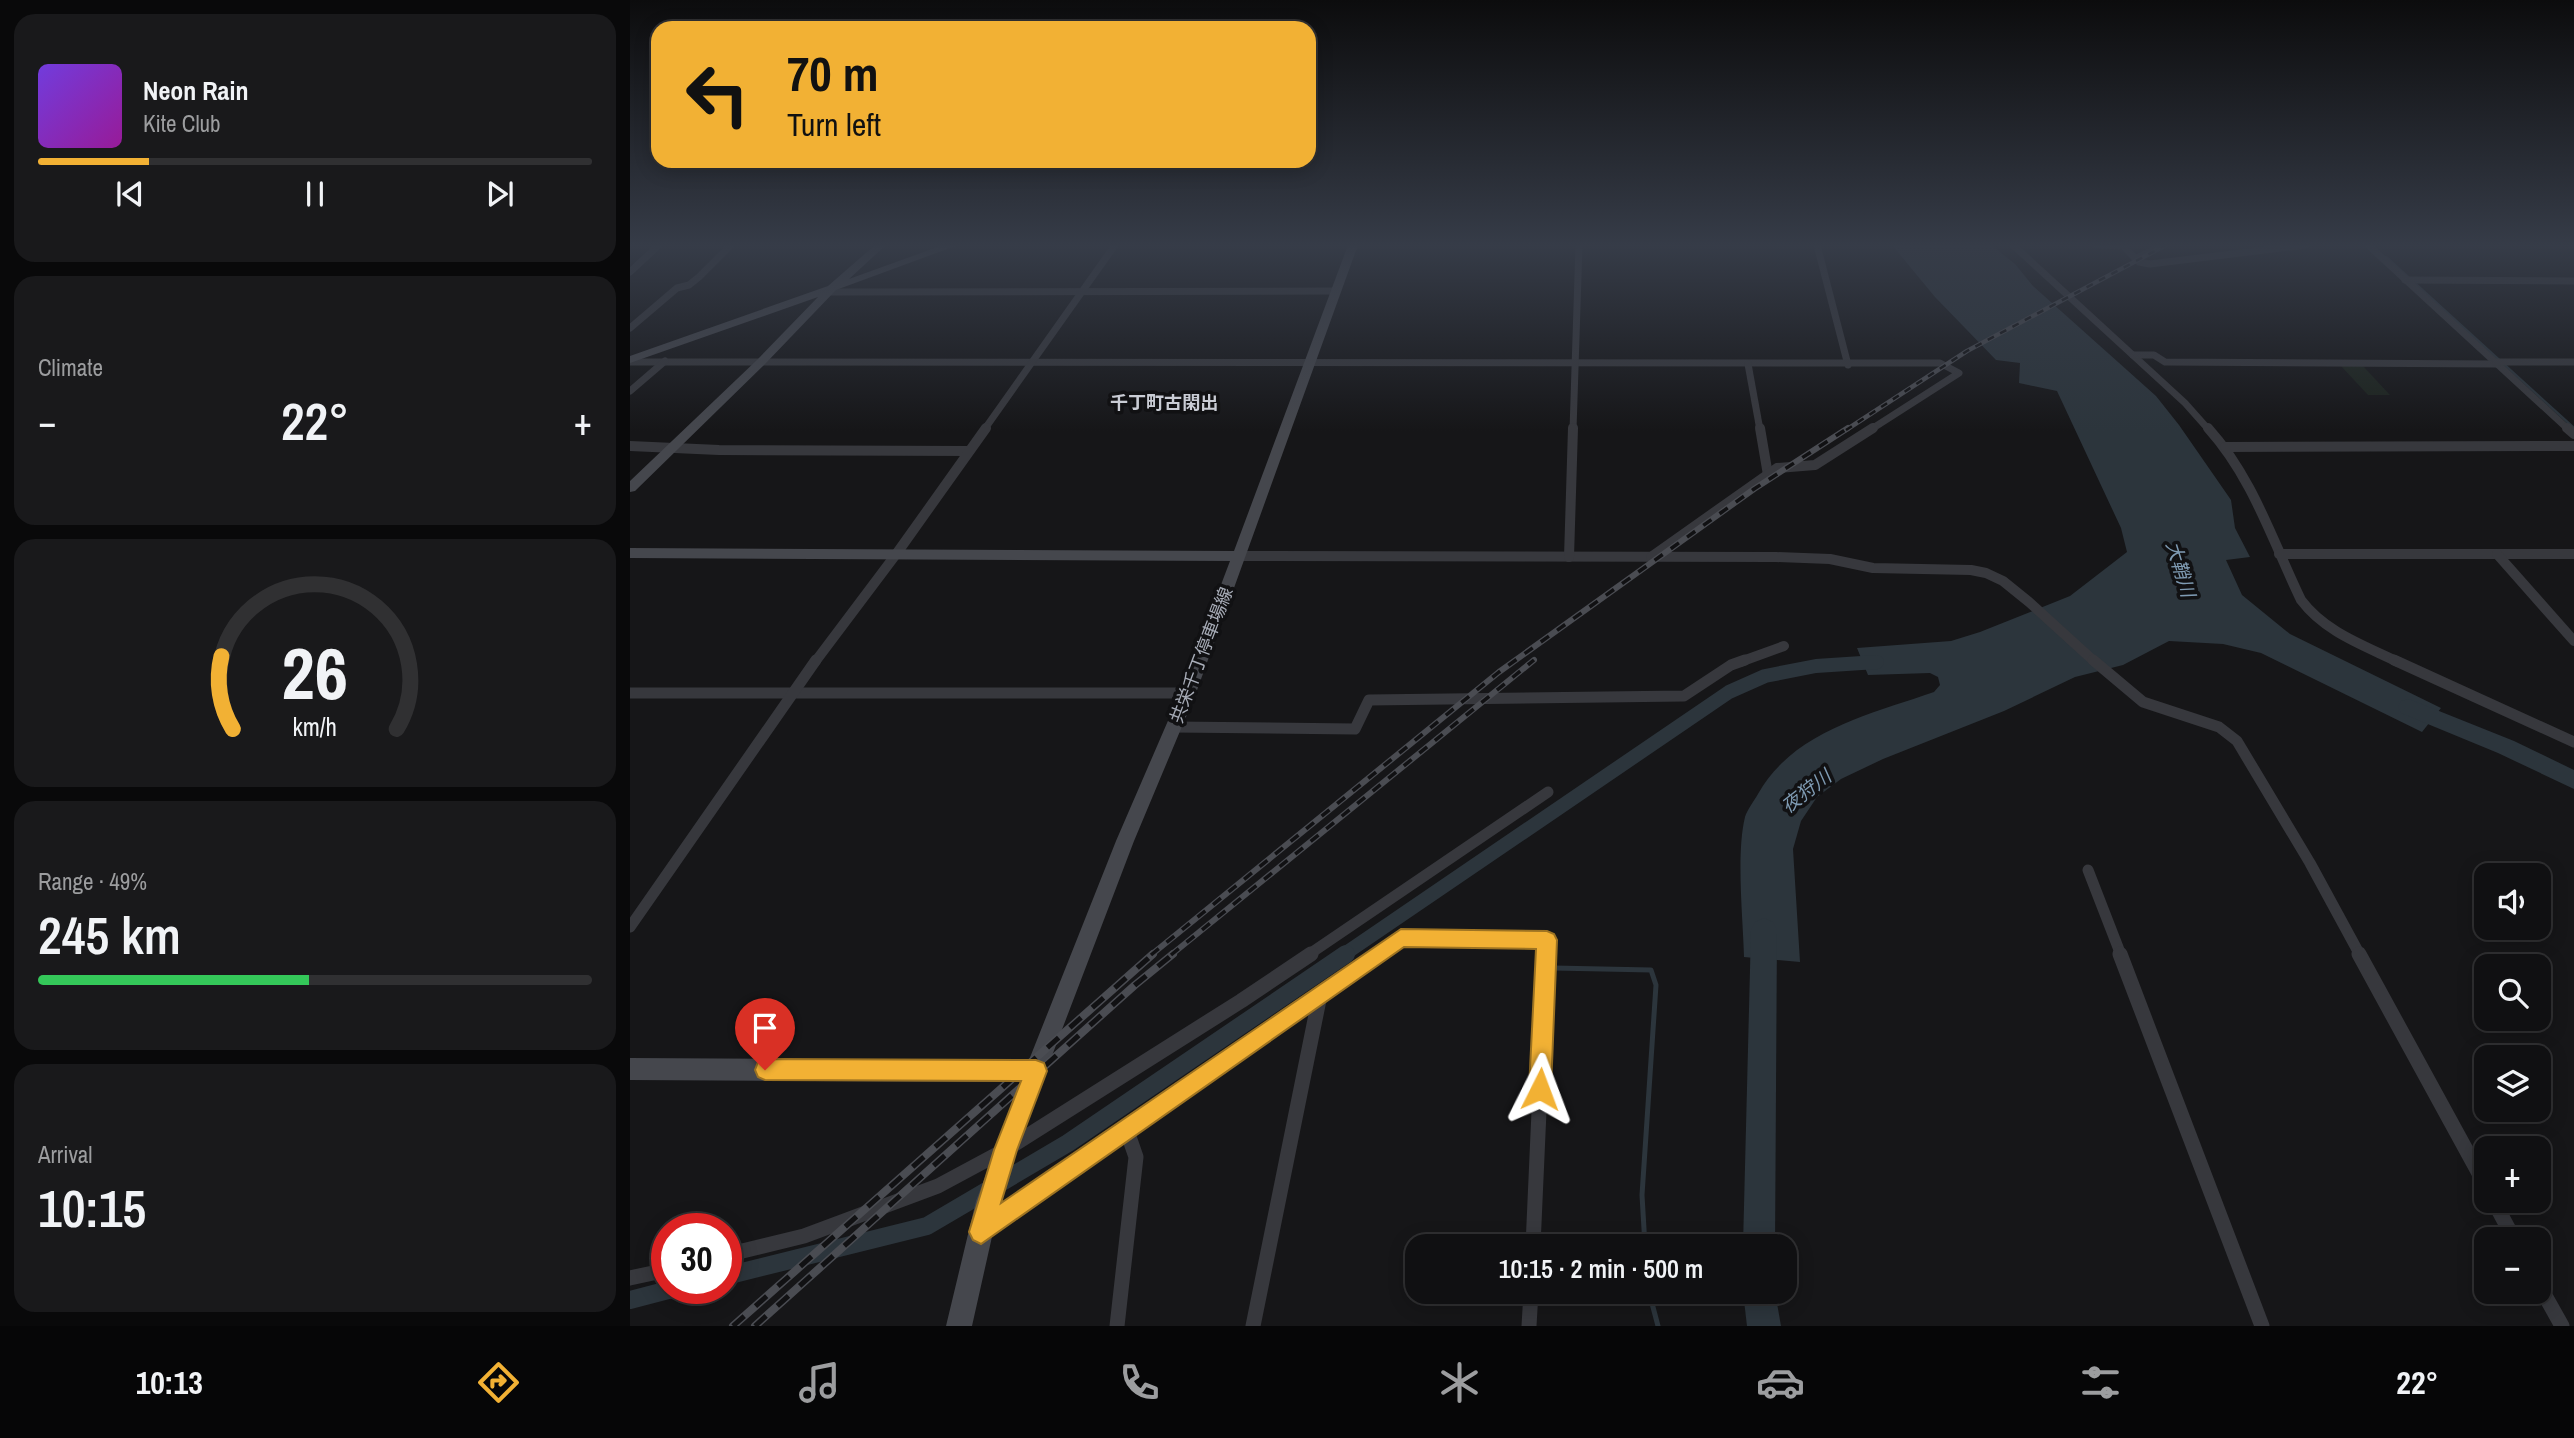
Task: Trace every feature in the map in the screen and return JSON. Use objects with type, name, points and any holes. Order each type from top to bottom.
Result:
[{"type":"main road","points":[[630,361],[784,307]]},
{"type":"main road","points":[[630,488],[815,307]]},
{"type":"main road","name":"共栄千丁停車場線","points":[[959,1326],[988,1201],[1005,1150],[1125,841],[1188,693],[1330,307]]},
{"type":"main road","points":[[630,553],[1239,556]]},
{"type":"main road","points":[[630,1069],[1036,1071]]},
{"type":"street","points":[[630,328],[654,307]]},
{"type":"street","points":[[630,927],[793,691],[897,553],[1072,307]]},
{"type":"street","points":[[1569,557],[1576,307]]},
{"type":"street","points":[[1833,307],[1848,365]]},
{"type":"street","points":[[2081,307],[2185,403],[2225,447],[2247,480],[2301,600],[2313,616],[2344,637],[2574,742]]},
{"type":"street","points":[[2439,307],[2574,434]]},
{"type":"street","points":[[2133,355],[2154,355],[2165,362],[2574,362]]},
{"type":"street","points":[[630,390],[666,360]]},
{"type":"street","points":[[630,361],[1848,365],[1940,363],[1959,373],[1815,465],[1777,468],[1651,556]]},
{"type":"street","points":[[1748,364],[1768,475]]},
{"type":"street","points":[[630,446],[670,449],[969,451]]},
{"type":"street","points":[[2225,447],[2574,446]]},
{"type":"street","points":[[2279,554],[2574,554]]},
{"type":"street","points":[[2497,554],[2574,641]]},
{"type":"street","points":[[1239,556],[1830,559],[1872,568],[1971,570],[2003,581],[2129,692],[2165,711],[2194,717],[2219,727],[2237,741],[2310,863],[2474,1164]]},
{"type":"street","points":[[1174,727],[1355,729],[1369,700],[1684,696],[1731,665],[1784,646]]},
{"type":"street","points":[[630,693],[1188,693]]},
{"type":"street","points":[[742,1251],[804,1236],[926,1190],[1005,1150],[1111,1086],[1263,987],[1548,792]]},
{"type":"street","points":[[2088,870],[2262,1326]]},
{"type":"street","points":[[981,1232],[1401,938],[1547,940],[1534,1234]]},
{"type":"street","points":[[1253,1326],[1320,995]]},
{"type":"street","points":[[1117,1326],[1136,1157],[1126,1130]]},
{"type":"street","points":[[630,1278],[651,1273]]},
{"type":"street","points":[[1529,1326],[1530,1304]]},
{"type":"street","points":[[2550,1304],[2562,1326]]},
{"type":"shaded area","points":[[2341,366],[2363,366],[2390,395],[2368,395]]},
{"type":"water","points":[[1945,307],[2056,307],[2156,396],[2231,500],[2235,528],[2250,557],[2226,560],[2242,595],[2290,634],[2441,708],[2422,732],[2261,653],[2223,644],[2169,641],[2123,665],[2075,677],[2004,711],[1883,759],[1841,779],[1817,797],[1801,821],[1793,849],[1800,962],[1744,957],[1740,867],[1742,832],[1747,811],[1773,772],[1812,740],[1860,717],[1934,692],[1940,685],[1938,677],[1930,673],[1868,675],[1857,648],[1951,641],[1980,632],[2070,596],[2127,552],[2121,528],[2057,391],[2019,383],[2020,363],[1996,360]]},
{"type":"waterway","points":[[2441,307],[2574,428]]},
{"type":"waterway","points":[[1343,955],[1729,692],[1765,676],[1816,666],[1877,662]]},
{"type":"waterway","name":"大鞘川","points":[[2409,707],[2506,747],[2574,780]]},
{"type":"waterway","name":"夜狩川","points":[[1759,1234],[1764,930]]},
{"type":"waterway","points":[[742,1272],[927,1226],[1068,1143],[1346,954]]},
{"type":"waterway","points":[[1554,968],[1651,970],[1656,985],[1642,1195],[1644,1234]]},
{"type":"waterway","points":[[630,1300],[651,1295]]},
{"type":"waterway","points":[[1652,1304],[1658,1326]]},
{"type":"waterway","name":"夜狩川","points":[[1761,1304],[1764,1326]]},
{"type":"railway","points":[[1846,430],[1967,351],[2050,307]]},
{"type":"railway","points":[[1151,955],[1499,672],[1754,489],[1848,428]]},
{"type":"railway","points":[[1171,955],[1534,660]]},
{"type":"railway","points":[[733,1326],[1153,954]]},
{"type":"railway","points":[[755,1326],[1135,985],[1173,954]]},
{"type":"district","name":"千丁町古閑出","points":[[1164,402]]},
{"type":"route","points":[[765,1070],[1036,1071],[1005,1150],[981,1232],[1401,938],[1547,940],[1540,1089]]}]
